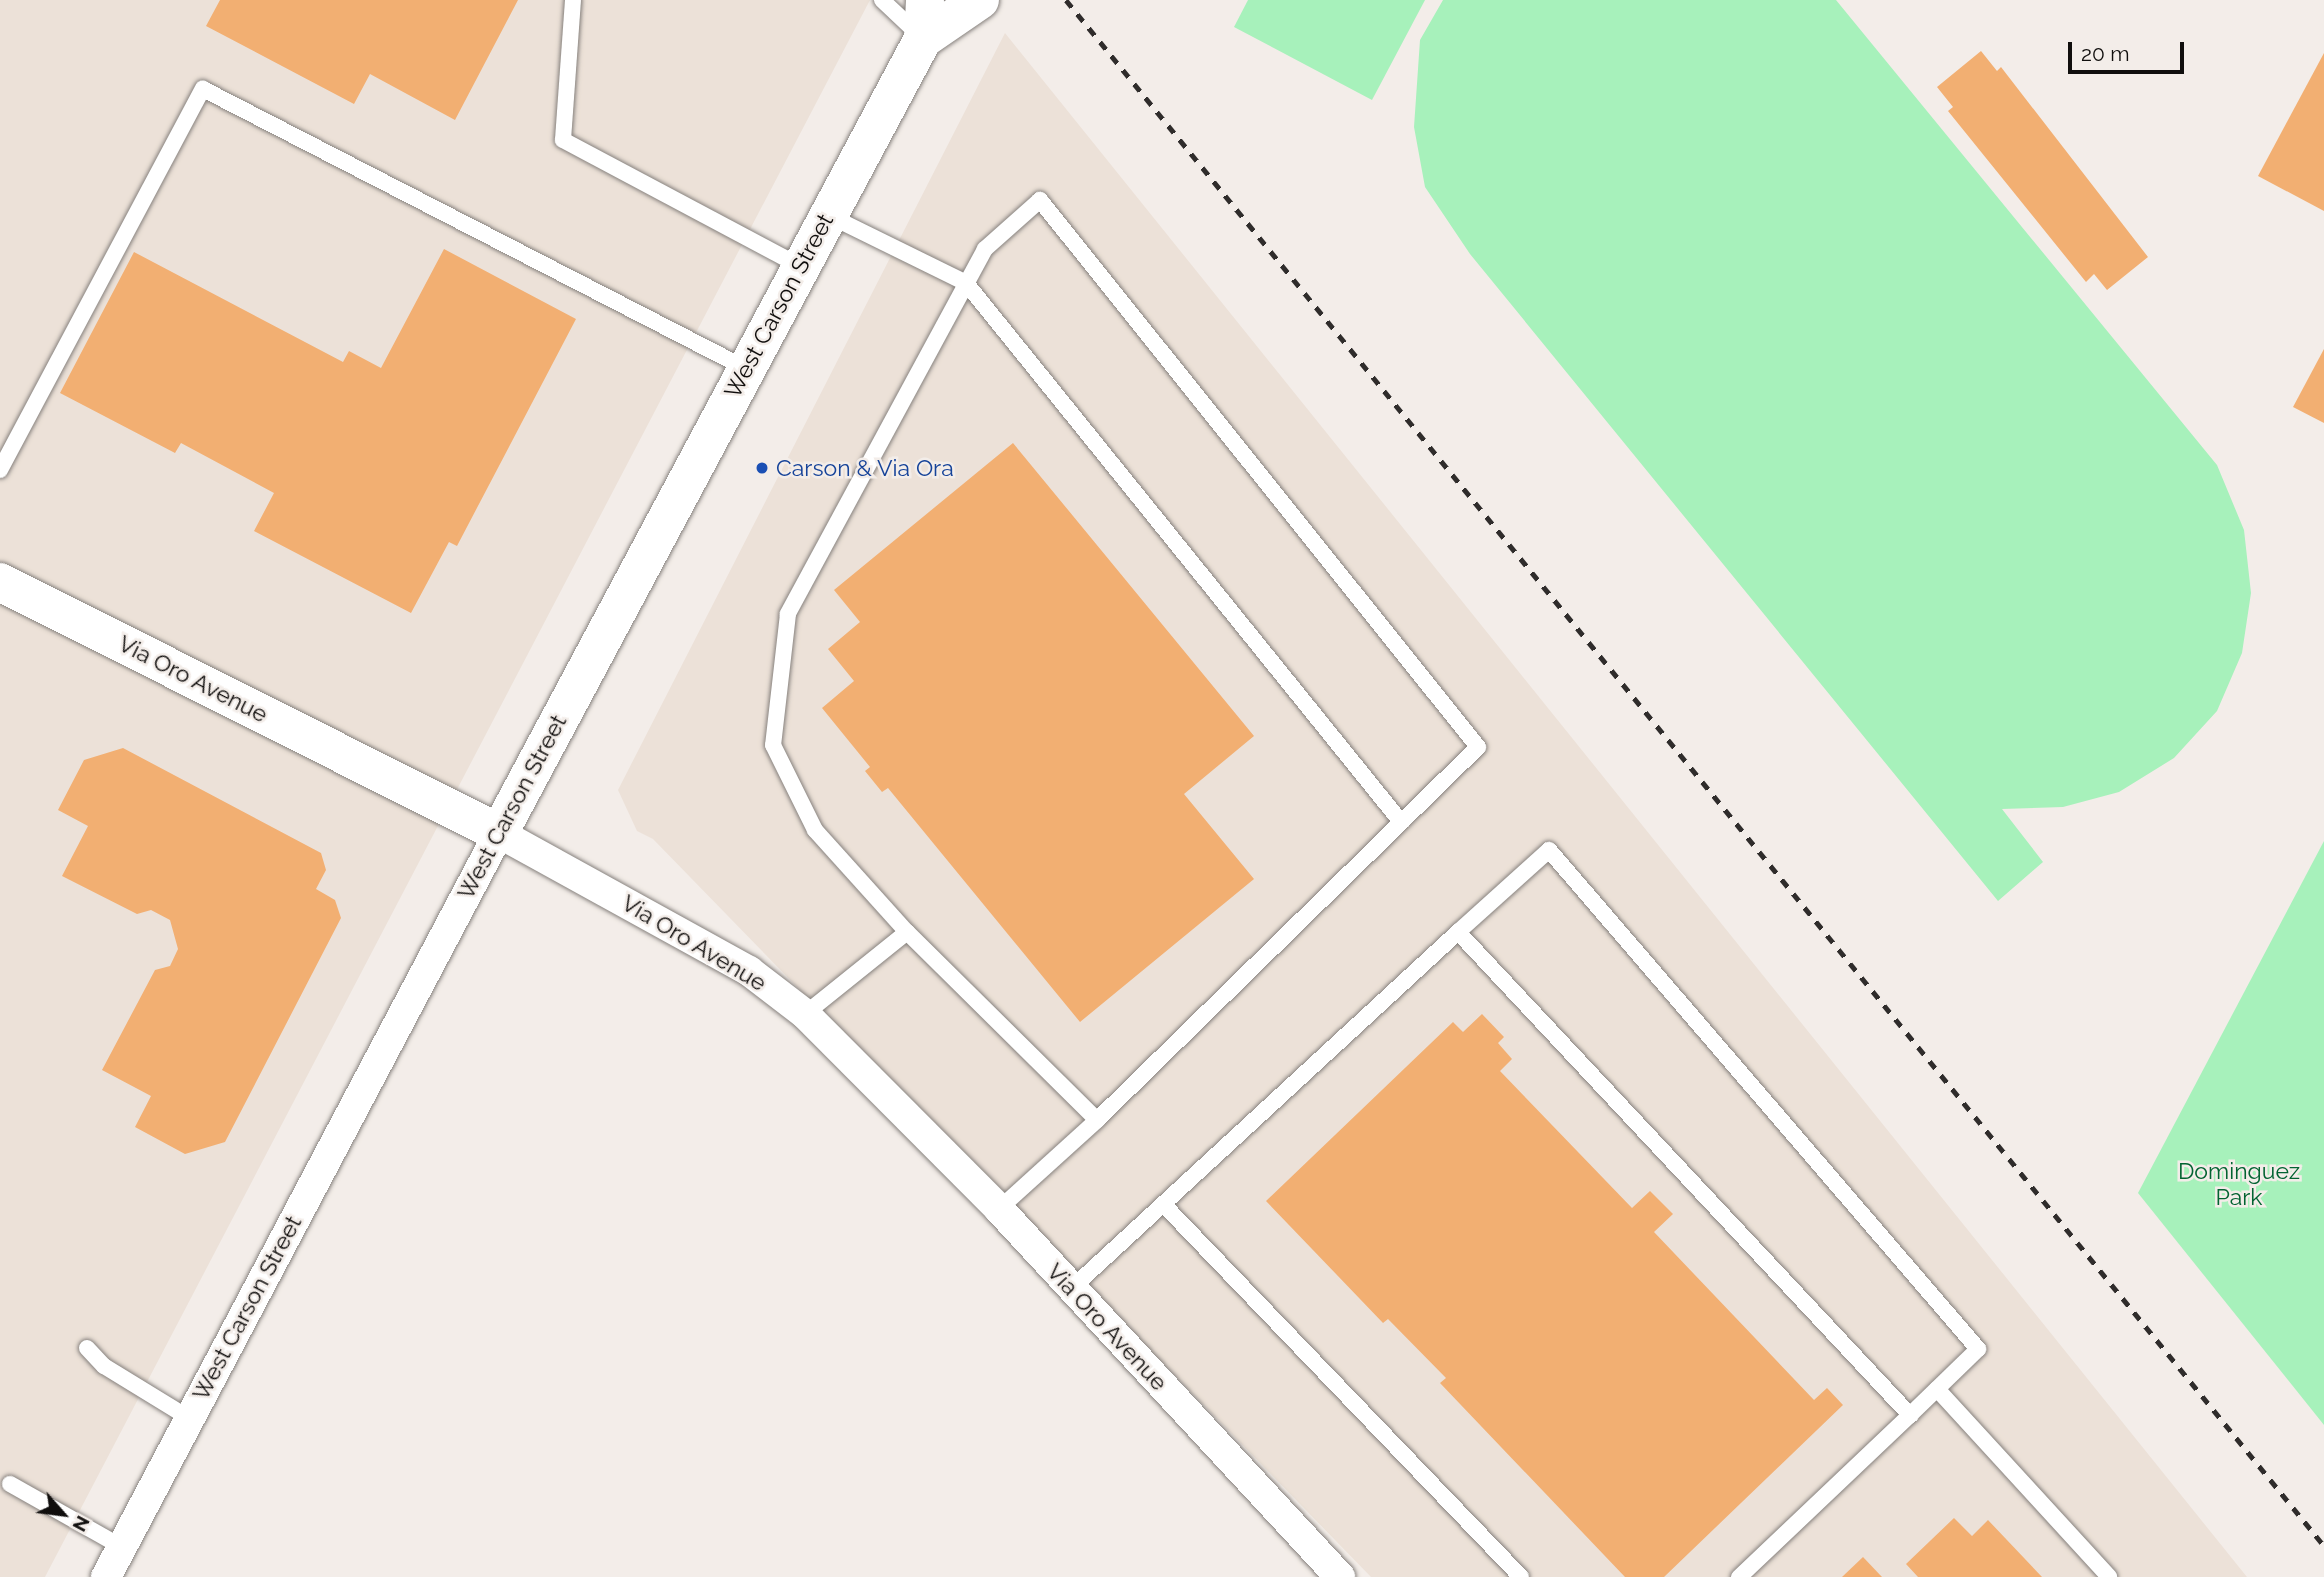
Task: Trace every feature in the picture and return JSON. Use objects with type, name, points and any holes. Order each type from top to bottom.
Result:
[{"type":"street","name":"West Carson Street","points":[[106,1577],[499,832],[923,39],[925,0]]},
{"type":"street","name":"West Carson Street","points":[[923,39],[980,0]]},
{"type":"street","name":"Via Oro Avenue","points":[[0,582],[499,832],[749,971],[805,1014],[999,1209],[1340,1577]]},
{"type":"lane","points":[[573,0],[563,140],[800,266]]},
{"type":"lane","points":[[882,0],[923,39]]},
{"type":"lane","points":[[0,471],[203,89],[745,369]]},
{"type":"lane","points":[[999,1209],[1097,1120],[1478,747],[1040,200],[985,249],[788,614],[773,745],[814,830],[907,932],[1097,1120]]},
{"type":"lane","points":[[828,215],[966,284],[1401,822]]},
{"type":"lane","points":[[1071,1289],[1165,1206],[1549,850],[1978,1349],[1739,1577]]},
{"type":"lane","points":[[805,1014],[907,932]]},
{"type":"lane","points":[[1458,932],[1910,1415]]},
{"type":"lane","points":[[1165,1206],[1521,1577]]},
{"type":"lane","points":[[87,1348],[104,1366],[189,1418]]},
{"type":"lane","points":[[1937,1389],[2109,1577]]},
{"type":"lane","points":[[10,1484],[122,1547]]},
{"type":"shaded area","points":[[0,0],[870,0],[45,1577],[0,1577]]},
{"type":"shaded area","points":[[1005,33],[2247,1577],[1371,1577],[653,839],[637,831],[618,790]]},
{"type":"green space","points":[[1248,0],[1425,0],[1372,100],[1234,27]]},
{"type":"green space","points":[[1443,0],[1836,0],[2217,465],[2244,530],[2251,593],[2242,653],[2217,711],[2174,758],[2119,792],[2063,807],[2002,809],[2043,862],[1998,901],[1470,254],[1425,187],[1414,127],[1420,40]]},
{"type":"green space","name":"Dominguez Park","points":[[2324,841],[2324,1425],[2138,1193]]},
{"type":"building","points":[[220,0],[518,0],[455,120],[370,74],[354,104],[206,26]]},
{"type":"building","points":[[1981,51],[1997,71],[2001,67],[2148,257],[2107,290],[2094,274],[2086,282],[1948,111],[1953,107],[1937,87]]},
{"type":"building","points":[[2324,53],[2324,211],[2258,176]]},
{"type":"building","points":[[444,249],[576,319],[457,546],[449,542],[411,613],[254,531],[274,493],[181,443],[175,453],[60,393],[134,252],[343,362],[349,351],[381,368]]},
{"type":"building","points":[[2324,349],[2324,423],[2293,407]]},
{"type":"building","points":[[1013,443],[1254,736],[1184,794],[1254,879],[1080,1022],[888,788],[882,792],[865,771],[870,767],[822,708],[854,681],[828,649],[860,622],[834,590]]},
{"type":"building","points":[[123,748],[321,853],[326,870],[316,889],[335,900],[341,918],[225,1142],[185,1154],[135,1127],[151,1096],[102,1070],[155,970],[170,966],[178,949],[170,920],[151,910],[137,914],[62,876],[88,826],[58,810],[84,760]]},
{"type":"building","points":[[1482,1014],[1504,1037],[1498,1043],[1512,1059],[1500,1071],[1632,1208],[1650,1191],[1673,1214],[1654,1232],[1814,1400],[1827,1388],[1843,1405],[1664,1577],[1625,1577],[1440,1383],[1446,1378],[1388,1319],[1383,1323],[1266,1201],[1453,1022],[1463,1032]]},
{"type":"building","points":[[1954,1518],[1972,1536],[1988,1520],[2042,1577],[1918,1577],[1906,1564]]},
{"type":"building","points":[[1863,1557],[1882,1577],[1842,1577]]},
{"type":"railway","points":[[1066,0],[2324,1546]]},
{"type":"place","name":"Carson & Via Ora","points":[[762,468]]}]
